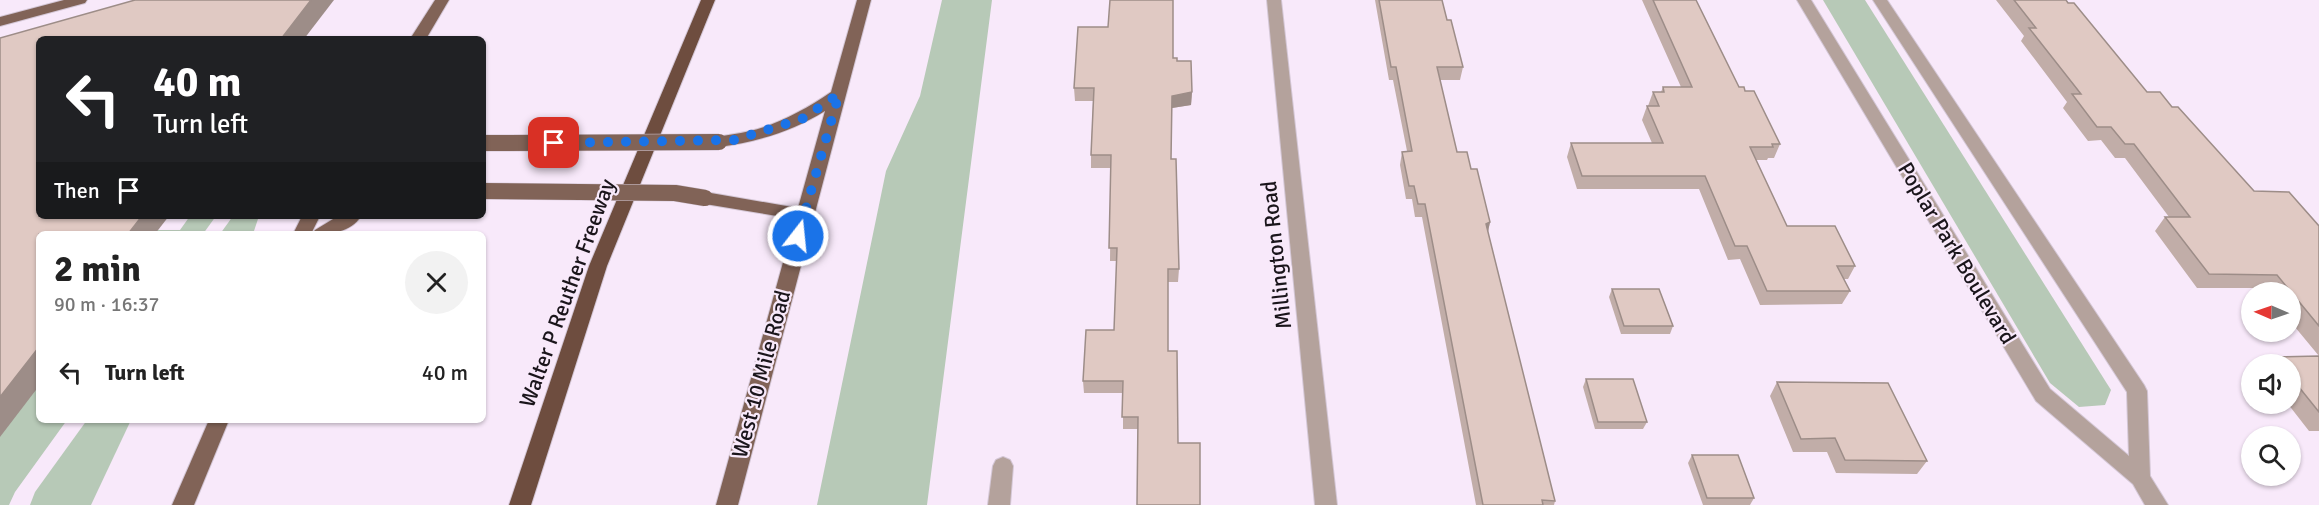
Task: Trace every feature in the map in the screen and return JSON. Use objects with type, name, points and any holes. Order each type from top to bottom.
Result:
[{"type":"highway","name":"Walter P Reuther Freeway","points":[[520,505],[598,266],[708,0]]},
{"type":"main road","points":[[0,22],[80,0]]},
{"type":"main road","points":[[420,36],[442,0]]},
{"type":"main road","name":"West 10 Mile Road","points":[[727,505],[864,0]]},
{"type":"main road","points":[[486,143],[719,142],[750,136],[802,119],[839,94]]},
{"type":"main road","points":[[486,191],[675,193],[804,215]]},
{"type":"main road","points":[[326,231],[347,219]]},
{"type":"main road","points":[[183,505],[218,423]]},
{"type":"street","name":"Millington Road","points":[[1274,0],[1326,505]]},
{"type":"street","name":"Poplar Park Boulevard","points":[[1804,0],[2043,395],[2140,478],[2157,505]]},
{"type":"street","points":[[1880,0],[2137,391],[2140,478]]},
{"type":"street","points":[[999,505],[1003,466]]},
{"type":"green space","points":[[942,0],[992,0],[927,505],[817,505],[886,171],[920,96]]},
{"type":"green space","points":[[1823,0],[1865,0],[2111,390],[2105,405],[2079,407],[2050,383]]},
{"type":"green space","points":[[188,219],[214,219],[205,231],[36,231],[36,423],[65,423],[15,492],[9,505],[0,505],[0,230],[180,230]]},
{"type":"green space","points":[[231,219],[258,219],[254,231],[222,231]]},
{"type":"green space","points":[[85,423],[130,423],[91,505],[30,505],[35,492]]},
{"type":"building","points":[[135,0],[311,0],[283,36],[36,36],[36,219],[140,219],[130,231],[36,231],[36,351],[0,397],[0,38]]},
{"type":"building","points":[[1110,0],[1173,0],[1173,58],[1177,58],[1177,61],[1191,61],[1192,92],[1172,96],[1171,159],[1176,159],[1179,269],[1168,269],[1168,351],[1177,351],[1178,443],[1200,443],[1200,505],[1137,505],[1138,417],[1122,417],[1123,381],[1083,381],[1086,330],[1114,330],[1117,248],[1109,248],[1111,155],[1091,155],[1094,88],[1074,88],[1078,27],[1108,27]]},
{"type":"building","points":[[1379,0],[1442,0],[1447,20],[1451,20],[1463,67],[1437,67],[1457,152],[1467,152],[1471,169],[1477,169],[1490,222],[1486,224],[1555,501],[1542,500],[1543,505],[1483,505],[1425,204],[1418,204],[1414,186],[1409,186],[1402,152],[1412,151],[1396,67],[1391,67]]},
{"type":"building","points":[[1653,0],[1696,0],[1739,87],[1744,87],[1745,91],[1754,91],[1780,144],[1772,144],[1773,147],[1750,147],[1787,226],[1835,226],[1855,266],[1837,266],[1850,291],[1767,291],[1747,246],[1735,246],[1705,176],[1582,176],[1571,143],[1663,143],[1647,106],[1659,106],[1653,92],[1664,92],[1663,87],[1692,87]]},
{"type":"building","points":[[2014,0],[2066,0],[2068,3],[2074,3],[2147,92],[2160,92],[2172,107],[2178,107],[2254,191],[2289,192],[2319,226],[2319,326],[2301,304],[2301,282],[2283,282],[2277,275],[2209,274],[2165,217],[2190,217],[2134,144],[2125,144],[2111,127],[2097,127],[2072,94],[2081,94],[2029,28],[2036,28]]},
{"type":"building","points":[[1612,289],[1659,289],[1673,326],[1624,326]]},
{"type":"building","points":[[2301,356],[2319,356],[2319,412],[2301,390]]},
{"type":"building","points":[[1586,379],[1633,379],[1647,422],[1598,422]]},
{"type":"building","points":[[1777,382],[1888,383],[1927,461],[1845,460],[1835,438],[1801,439]]},
{"type":"building","points":[[1692,455],[1738,455],[1754,498],[1707,498]]},
{"type":"route","points":[[554,143],[734,140],[802,119],[839,94],[798,236]]}]
